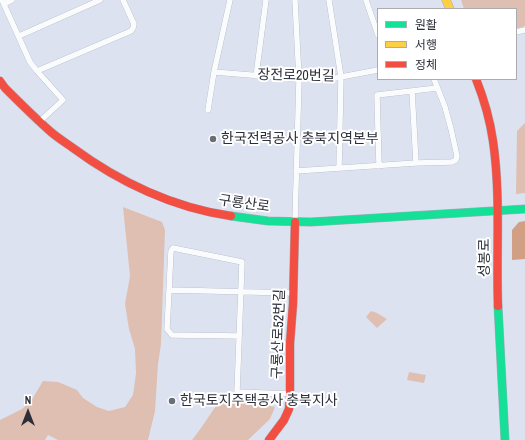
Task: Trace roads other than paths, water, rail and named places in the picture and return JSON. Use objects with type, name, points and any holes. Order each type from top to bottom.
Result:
[{"type":"street","points":[[12,0],[3,2],[30,62],[63,100],[39,122]]},
{"type":"street","points":[[19,36],[100,0]]},
{"type":"street","points":[[37,71],[131,31],[133,28],[133,20],[123,0]]},
{"type":"street","points":[[208,110],[214,72],[230,0]]},
{"type":"street","points":[[256,76],[266,0]]},
{"type":"street","points":[[295,0],[299,79],[295,222]]},
{"type":"street","points":[[329,0],[341,77],[339,168]]},
{"type":"street","points":[[366,0],[377,28]]},
{"type":"street","name":"장전로20번길","points":[[214,72],[299,79],[330,79],[377,70]]},
{"type":"street","points":[[296,171],[452,162],[456,160],[457,156],[451,129],[445,107],[434,80]]},
{"type":"street","name":"성봉로","points":[[476,80],[485,102],[493,139],[498,210],[497,271],[505,440]]},
{"type":"street","name":"구룡산로","points":[[0,81],[5,88],[39,122],[85,157],[118,177],[151,193],[183,205],[218,214],[268,221],[311,222],[525,209]]},
{"type":"street","points":[[379,166],[377,95],[437,88]]},
{"type":"street","points":[[412,91],[416,163]]},
{"type":"street","name":"구룡산로52번길","points":[[269,440],[284,420],[289,409],[295,222]]},
{"type":"street","points":[[239,336],[172,335],[167,329],[171,251],[173,248],[242,262],[237,392],[290,394]]},
{"type":"street","points":[[169,290],[293,293]]},
{"type":"place","name":"한국전력공사 충북지역본부","points":[[213,139]]},
{"type":"place","name":"한국토지주택공사 충북지사","points":[[172,401]]}]
